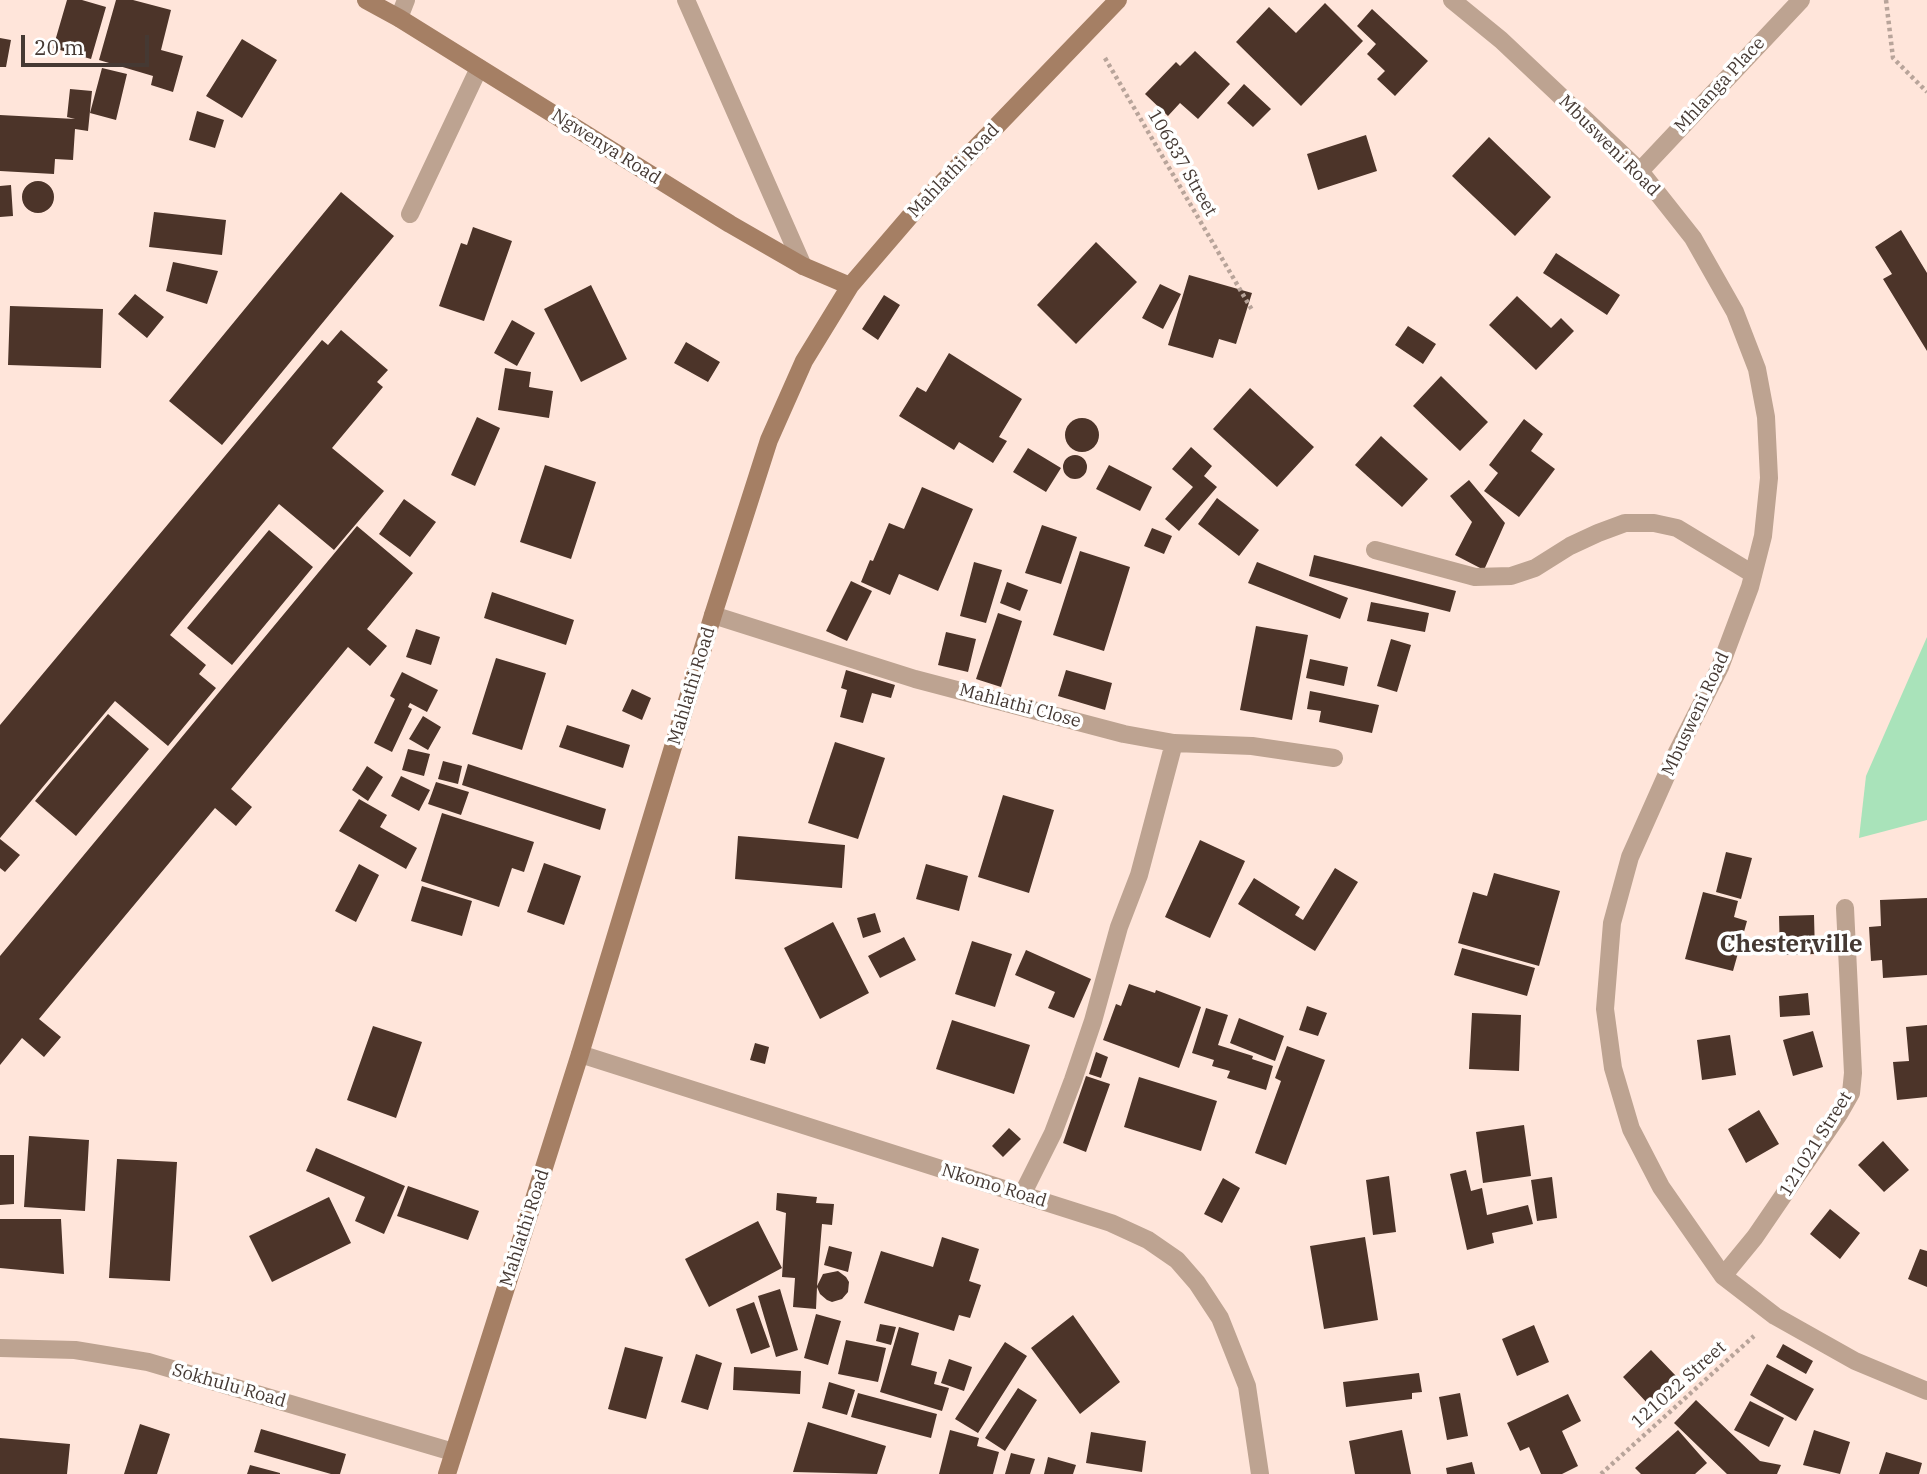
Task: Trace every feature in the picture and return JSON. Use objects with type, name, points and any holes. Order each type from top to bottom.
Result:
[{"type":"street","name":"Ngwenya Road","points":[[366,0],[803,266],[850,286]]},
{"type":"street","points":[[399,18],[406,0]]},
{"type":"street","points":[[686,0],[803,266]]},
{"type":"street","name":"Mahlathi Road","points":[[447,1474],[580,1054],[769,440],[804,361],[850,286],[911,215],[1118,0]]},
{"type":"street","name":"Mbusweni Road","points":[[1452,0],[1501,40],[1640,171],[1693,238],[1735,312],[1757,369],[1766,416],[1769,478],[1763,536],[1754,573],[1720,667],[1675,756],[1630,857],[1612,923],[1605,1009],[1613,1068],[1631,1129],[1661,1187],[1723,1276],[1776,1316],[1855,1361],[1927,1391]]},
{"type":"street","name":"Mhlanga Place","points":[[1640,171],[1801,0]]},
{"type":"street","points":[[410,214],[479,68]]},
{"type":"street","points":[[1375,550],[1475,577],[1511,576],[1535,568],[1570,546],[1598,533],[1625,523],[1654,523],[1677,528],[1754,573]]},
{"type":"street","name":"Mahlathi Close","points":[[713,615],[915,679],[1125,734],[1174,743],[1252,746],[1334,758]]},
{"type":"street","points":[[1022,1195],[1053,1133],[1081,1056],[1119,927],[1139,874],[1174,743]]},
{"type":"street","name":"121021 Street","points":[[1723,1276],[1755,1237],[1851,1093],[1853,1073],[1845,908]]},
{"type":"street","name":"Nkomo Road","points":[[580,1054],[1111,1223],[1149,1240],[1177,1261],[1197,1283],[1220,1318],[1247,1386],[1260,1474]]},
{"type":"street","name":"Sokhulu Road","points":[[0,1348],[75,1350],[148,1362],[453,1452]]},
{"type":"path","points":[[1886,0],[1893,58],[1927,92]]},
{"type":"path","name":"106837 Street","points":[[1088,30],[1252,310]]},
{"type":"path","name":"121022 Street","points":[[1601,1474],[1776,1316]]},
{"type":"green space","points":[[1927,637],[1927,820],[1859,838],[1866,776]]},
{"type":"building","points":[[67,0],[82,0],[106,7],[91,59],[53,48]]},
{"type":"building","points":[[116,0],[133,0],[171,10],[161,50],[183,56],[173,92],[151,85],[153,76],[99,60]]},
{"type":"building","points":[[1325,3],[1363,41],[1301,106],[1236,42],[1269,7],[1296,33]]},
{"type":"building","points":[[1372,9],[1428,61],[1395,96],[1377,79],[1385,71],[1367,54],[1376,44],[1357,26]]},
{"type":"building","points":[[0,38],[11,40],[6,67],[0,67]]},
{"type":"building","points":[[242,39],[277,60],[242,118],[206,96]]},
{"type":"building","points":[[1195,51],[1230,84],[1198,119],[1180,103],[1168,116],[1145,94],[1176,62],[1180,66]]},
{"type":"building","points":[[102,68],[127,74],[116,120],[90,113]]},
{"type":"building","points":[[1244,84],[1271,109],[1253,127],[1227,103]]},
{"type":"building","points":[[70,89],[92,91],[88,131],[75,129],[73,160],[55,159],[54,174],[0,171],[0,115],[75,119],[67,117]]},
{"type":"building","points":[[197,111],[224,120],[215,148],[189,140]]},
{"type":"building","points":[[1366,135],[1377,171],[1318,190],[1307,154]]},
{"type":"building","points":[[1489,137],[1551,197],[1515,236],[1452,176]]},
{"type":"building","points":[[38,181],[49,186],[54,197],[49,208],[38,213],[27,208],[22,197],[27,186]]},
{"type":"building","points":[[11,185],[13,216],[0,217],[0,186]]},
{"type":"building","points":[[341,192],[394,236],[222,445],[169,401]]},
{"type":"building","points":[[154,212],[226,220],[222,255],[149,247]]},
{"type":"building","points":[[473,227],[512,241],[484,321],[439,306],[461,243],[467,245]]},
{"type":"building","points":[[1901,230],[1927,273],[1927,351],[1883,279],[1892,274],[1875,247]]},
{"type":"building","points":[[1096,242],[1137,282],[1076,344],[1037,305]]},
{"type":"building","points":[[1556,253],[1620,295],[1607,315],[1543,273]]},
{"type":"building","points":[[173,262],[218,271],[207,304],[166,291]]},
{"type":"building","points":[[1189,275],[1252,293],[1236,344],[1219,339],[1213,358],[1168,345]]},
{"type":"building","points":[[1160,284],[1181,294],[1163,329],[1142,318]]},
{"type":"building","points":[[591,285],[627,359],[581,382],[544,309]]},
{"type":"building","points":[[135,294],[164,317],[147,338],[118,314]]},
{"type":"building","points":[[884,295],[900,305],[878,340],[862,329]]},
{"type":"building","points":[[1517,296],[1551,328],[1561,318],[1574,331],[1536,370],[1489,325]]},
{"type":"building","points":[[10,306],[103,309],[101,368],[8,365]]},
{"type":"building","points":[[512,320],[535,333],[517,366],[494,353]]},
{"type":"building","points":[[1408,326],[1436,344],[1423,364],[1395,345]]},
{"type":"building","points":[[341,330],[388,370],[377,382],[383,387],[332,448],[384,491],[334,550],[279,504],[170,635],[206,665],[199,674],[216,688],[168,746],[115,701],[0,838],[0,725],[322,340],[328,345]]},
{"type":"building","points":[[686,342],[720,362],[708,382],[674,363]]},
{"type":"building","points":[[949,353],[1022,399],[999,437],[1007,441],[993,463],[959,442],[954,450],[899,416],[917,387],[926,392]]},
{"type":"building","points":[[505,368],[531,372],[529,387],[553,391],[549,418],[498,410]]},
{"type":"building","points":[[1441,376],[1488,422],[1460,451],[1413,406]]},
{"type":"building","points":[[1250,388],[1314,447],[1277,487],[1213,429]]},
{"type":"building","points":[[477,417],[500,428],[475,486],[451,475]]},
{"type":"building","points":[[1082,418],[1094,423],[1099,435],[1094,447],[1082,452],[1070,447],[1065,435],[1070,423]]},
{"type":"building","points":[[1524,419],[1543,434],[1531,451],[1555,469],[1519,517],[1484,491],[1498,473],[1489,465]]},
{"type":"building","points":[[1381,436],[1428,479],[1402,507],[1355,465]]},
{"type":"building","points":[[1191,447],[1212,466],[1204,476],[1217,487],[1179,531],[1165,519],[1193,487],[1172,469]]},
{"type":"building","points":[[1028,448],[1061,468],[1046,492],[1013,472]]},
{"type":"building","points":[[1070,455],[1080,455],[1087,462],[1087,472],[1080,479],[1070,479],[1063,472],[1063,462]]},
{"type":"building","points":[[545,465],[596,482],[571,559],[520,542]]},
{"type":"building","points":[[1109,465],[1152,487],[1140,511],[1096,489]]},
{"type":"building","points":[[1469,480],[1505,523],[1484,570],[1455,555],[1472,522],[1450,496]]},
{"type":"building","points":[[922,487],[973,509],[938,591],[899,574],[890,595],[861,582],[889,523],[904,529]]},
{"type":"building","points":[[1217,498],[1259,530],[1239,556],[1198,524]]},
{"type":"building","points":[[404,499],[436,522],[410,557],[379,534]]},
{"type":"building","points":[[1042,525],[1077,537],[1061,584],[1025,573]]},
{"type":"building","points":[[357,526],[413,573],[367,629],[387,646],[370,666],[348,647],[231,789],[252,807],[236,826],[215,808],[39,1019],[61,1037],[44,1057],[22,1038],[0,1065],[0,956]]},
{"type":"building","points":[[1152,528],[1172,536],[1164,554],[1144,546]]},
{"type":"building","points":[[269,530],[313,567],[232,665],[187,628]]},
{"type":"building","points":[[1080,551],[1130,567],[1104,651],[1053,635]]},
{"type":"building","points":[[1314,555],[1456,591],[1450,612],[1309,576]]},
{"type":"building","points":[[974,562],[1002,570],[986,623],[960,616]]},
{"type":"building","points":[[1257,562],[1348,598],[1340,619],[1248,583]]},
{"type":"building","points":[[851,581],[872,591],[847,641],[826,631]]},
{"type":"building","points":[[1007,582],[1028,590],[1020,611],[1000,603]]},
{"type":"building","points":[[492,592],[574,620],[566,645],[484,618]]},
{"type":"building","points":[[1371,602],[1429,613],[1425,632],[1367,621]]},
{"type":"building","points":[[998,613],[1022,621],[1001,687],[976,679]]},
{"type":"building","points":[[1256,626],[1308,635],[1292,720],[1240,710]]},
{"type":"building","points":[[416,629],[440,637],[431,665],[406,657]]},
{"type":"building","points":[[946,632],[976,639],[968,672],[938,665]]},
{"type":"building","points":[[1391,639],[1411,645],[1397,692],[1377,686]]},
{"type":"building","points":[[496,658],[546,673],[522,750],[472,734]]},
{"type":"building","points":[[1310,659],[1348,667],[1344,686],[1306,678]]},
{"type":"building","points":[[846,670],[895,685],[891,698],[872,693],[863,723],[840,717],[847,690],[841,688]]},
{"type":"building","points":[[1066,670],[1112,683],[1105,710],[1058,696]]},
{"type":"building","points":[[402,672],[438,690],[427,712],[410,703],[408,707],[412,709],[392,752],[374,743],[395,699],[390,696]]},
{"type":"building","points":[[632,689],[651,698],[642,720],[622,711]]},
{"type":"building","points":[[1310,691],[1379,705],[1372,733],[1319,722],[1321,711],[1307,709]]},
{"type":"building","points":[[108,714],[149,749],[76,836],[35,801]]},
{"type":"building","points":[[423,716],[441,727],[428,750],[409,739]]},
{"type":"building","points":[[567,725],[630,745],[623,768],[559,747]]},
{"type":"building","points":[[835,742],[885,758],[858,839],[808,823]]},
{"type":"building","points":[[408,749],[430,754],[424,776],[402,770]]},
{"type":"building","points":[[443,761],[462,766],[458,784],[438,779]]},
{"type":"building","points":[[468,764],[606,809],[600,830],[462,785]]},
{"type":"building","points":[[367,766],[383,777],[368,801],[352,790]]},
{"type":"building","points":[[401,776],[430,790],[419,811],[391,796]]},
{"type":"building","points":[[436,782],[469,792],[461,815],[428,804]]},
{"type":"building","points":[[1003,795],[1054,810],[1029,893],[978,877]]},
{"type":"building","points":[[359,799],[387,815],[380,827],[417,848],[406,869],[339,831]]},
{"type":"building","points":[[442,813],[534,842],[524,872],[512,868],[499,907],[421,881]]},
{"type":"building","points":[[738,836],[845,845],[842,888],[735,879]]},
{"type":"building","points":[[0,839],[20,855],[5,872],[0,868]]},
{"type":"building","points":[[1200,840],[1245,861],[1210,938],[1165,917]]},
{"type":"building","points":[[1726,852],[1752,858],[1741,899],[1716,892]]},
{"type":"building","points":[[544,863],[581,876],[564,925],[527,912]]},
{"type":"building","points":[[359,864],[379,875],[356,922],[335,911]]},
{"type":"building","points":[[926,864],[968,876],[959,911],[916,899]]},
{"type":"building","points":[[1335,868],[1358,882],[1315,951],[1238,904],[1254,878],[1300,907],[1295,915],[1303,920]]},
{"type":"building","points":[[1494,873],[1560,891],[1539,966],[1458,943],[1473,892],[1487,896]]},
{"type":"building","points":[[422,886],[472,901],[462,936],[411,921]]},
{"type":"building","points":[[1703,892],[1738,901],[1734,917],[1747,921],[1733,971],[1685,959]]},
{"type":"building","points":[[1927,898],[1927,975],[1883,978],[1882,960],[1871,961],[1869,927],[1881,926],[1880,900]]},
{"type":"building","points":[[875,913],[881,932],[863,938],[857,918]]},
{"type":"building","points":[[1814,915],[1815,954],[1780,955],[1779,916]]},
{"type":"building","points":[[833,922],[869,993],[820,1019],[784,948]]},
{"type":"building","points":[[904,937],[916,960],[880,978],[868,956]]},
{"type":"building","points":[[972,941],[1012,954],[995,1007],[955,994]]},
{"type":"building","points":[[1462,948],[1535,968],[1527,996],[1454,975]]},
{"type":"building","points":[[1026,950],[1091,979],[1074,1018],[1048,1008],[1055,992],[1015,975]]},
{"type":"building","points":[[1129,984],[1155,993],[1156,990],[1201,1007],[1179,1068],[1103,1040],[1116,1004],[1121,1006]]},
{"type":"building","points":[[1808,993],[1810,1015],[1780,1017],[1779,996]]},
{"type":"building","points":[[1307,1006],[1327,1013],[1318,1036],[1299,1030]]},
{"type":"building","points":[[1206,1008],[1228,1015],[1218,1045],[1253,1056],[1252,1059],[1273,1066],[1266,1090],[1227,1078],[1230,1071],[1212,1066],[1214,1060],[1192,1053]]},
{"type":"building","points":[[1472,1013],[1521,1015],[1519,1071],[1469,1069]]},
{"type":"building","points":[[1239,1018],[1284,1036],[1275,1061],[1230,1043]]},
{"type":"building","points":[[952,1020],[1030,1045],[1014,1094],[936,1069]]},
{"type":"building","points":[[1927,1025],[1927,1097],[1897,1100],[1893,1062],[1909,1061],[1906,1027]]},
{"type":"building","points":[[373,1026],[422,1042],[396,1118],[347,1100]]},
{"type":"building","points":[[1813,1031],[1823,1067],[1793,1076],[1783,1040]]},
{"type":"building","points":[[1730,1035],[1736,1075],[1702,1080],[1697,1040]]},
{"type":"building","points":[[755,1043],[769,1047],[765,1064],[750,1060]]},
{"type":"building","points":[[1287,1046],[1325,1060],[1286,1165],[1255,1153],[1281,1081],[1275,1078]]},
{"type":"building","points":[[1096,1052],[1108,1057],[1101,1078],[1089,1074]]},
{"type":"building","points":[[1086,1076],[1110,1084],[1086,1152],[1063,1143]]},
{"type":"building","points":[[1139,1077],[1217,1101],[1201,1151],[1124,1127]]},
{"type":"building","points":[[1759,1110],[1779,1144],[1746,1163],[1728,1129]]},
{"type":"building","points":[[1524,1125],[1531,1176],[1483,1183],[1476,1132]]},
{"type":"building","points":[[1009,1128],[1021,1139],[1003,1157],[992,1146]]},
{"type":"building","points":[[29,1136],[89,1140],[85,1211],[24,1207]]},
{"type":"building","points":[[1883,1141],[1909,1170],[1884,1192],[1858,1165]]},
{"type":"building","points":[[316,1148],[405,1186],[384,1234],[355,1221],[365,1197],[306,1171]]},
{"type":"building","points":[[0,1155],[14,1155],[14,1204],[0,1205]]},
{"type":"building","points":[[117,1159],[177,1162],[170,1281],[109,1278]]},
{"type":"building","points":[[1466,1170],[1471,1191],[1482,1188],[1487,1215],[1528,1205],[1533,1224],[1492,1233],[1494,1243],[1467,1250],[1450,1174]]},
{"type":"building","points":[[1389,1176],[1396,1232],[1373,1235],[1366,1180]]},
{"type":"building","points":[[1552,1177],[1557,1218],[1537,1221],[1531,1180]]},
{"type":"building","points":[[1223,1178],[1240,1188],[1222,1223],[1204,1214]]},
{"type":"building","points":[[408,1186],[479,1211],[468,1240],[397,1216]]},
{"type":"building","points":[[777,1193],[817,1197],[816,1203],[834,1204],[832,1225],[822,1224],[817,1286],[823,1274],[838,1271],[849,1282],[848,1292],[842,1299],[832,1302],[827,1300],[817,1287],[816,1309],[793,1307],[795,1278],[782,1277],[786,1213],[776,1210]]},
{"type":"building","points":[[329,1197],[351,1243],[272,1282],[249,1236]]},
{"type":"building","points":[[1830,1209],[1860,1233],[1840,1259],[1810,1234]]},
{"type":"building","points":[[0,1219],[61,1219],[64,1274],[0,1268]]},
{"type":"building","points":[[758,1221],[782,1268],[709,1307],[685,1259]]},
{"type":"building","points":[[942,1237],[979,1249],[969,1281],[981,1285],[970,1318],[959,1315],[954,1331],[864,1303],[881,1251],[933,1267]]},
{"type":"building","points":[[1365,1237],[1378,1320],[1324,1329],[1310,1246]]},
{"type":"building","points":[[829,1246],[852,1252],[848,1272],[824,1265]]},
{"type":"building","points":[[1920,1249],[1927,1251],[1927,1287],[1908,1279]]},
{"type":"building","points":[[780,1289],[798,1350],[776,1357],[758,1296]]},
{"type":"building","points":[[754,1302],[770,1347],[751,1354],[736,1309]]},
{"type":"building","points":[[816,1314],[841,1321],[828,1365],[804,1358]]},
{"type":"building","points":[[1073,1315],[1120,1382],[1080,1414],[1031,1348]]},
{"type":"building","points":[[880,1324],[896,1327],[891,1345],[876,1341]]},
{"type":"building","points":[[1534,1325],[1549,1362],[1517,1376],[1502,1339]]},
{"type":"building","points":[[899,1327],[919,1333],[911,1365],[937,1372],[934,1384],[949,1388],[942,1411],[880,1392]]},
{"type":"building","points":[[846,1340],[886,1348],[878,1382],[838,1374]]},
{"type":"building","points":[[1005,1342],[1027,1356],[978,1433],[955,1419]]},
{"type":"building","points":[[1783,1344],[1813,1361],[1806,1374],[1776,1357]]},
{"type":"building","points":[[625,1347],[663,1357],[646,1419],[608,1409]]},
{"type":"building","points":[[1651,1350],[1677,1377],[1648,1404],[1623,1377]]},
{"type":"building","points":[[696,1354],[722,1363],[708,1410],[681,1402]]},
{"type":"building","points":[[949,1359],[972,1367],[964,1391],[941,1383]]},
{"type":"building","points":[[1767,1364],[1814,1389],[1796,1421],[1750,1395]]},
{"type":"building","points":[[734,1367],[801,1371],[800,1394],[733,1390]]},
{"type":"building","points":[[1419,1373],[1422,1392],[1412,1393],[1412,1399],[1346,1407],[1343,1382]]},
{"type":"building","points":[[829,1382],[855,1390],[847,1415],[822,1408]]},
{"type":"building","points":[[1018,1388],[1037,1400],[1005,1451],[985,1438]]},
{"type":"building","points":[[858,1393],[937,1414],[931,1438],[851,1417]]},
{"type":"building","points":[[1460,1393],[1468,1436],[1447,1440],[1439,1397]]},
{"type":"building","points":[[1568,1394],[1581,1421],[1562,1431],[1578,1466],[1562,1474],[1541,1474],[1529,1447],[1520,1451],[1507,1423]]},
{"type":"building","points":[[1696,1400],[1760,1461],[1781,1465],[1777,1474],[1727,1474],[1674,1423]]},
{"type":"building","points":[[1750,1401],[1784,1418],[1769,1447],[1734,1430]]},
{"type":"building","points":[[808,1422],[886,1446],[877,1474],[793,1472]]},
{"type":"building","points":[[140,1424],[170,1434],[157,1474],[124,1474]]},
{"type":"building","points":[[261,1429],[346,1454],[340,1474],[331,1474],[254,1452]]},
{"type":"building","points":[[950,1430],[979,1438],[977,1446],[999,1452],[993,1474],[939,1474]]},
{"type":"building","points":[[1402,1430],[1411,1474],[1355,1474],[1349,1441]]},
{"type":"building","points":[[1678,1430],[1707,1463],[1695,1474],[1641,1474],[1635,1468]]},
{"type":"building","points":[[1814,1430],[1850,1442],[1840,1474],[1803,1465]]},
{"type":"building","points":[[1091,1432],[1146,1441],[1142,1472],[1086,1463]]},
{"type":"building","points":[[0,1438],[70,1444],[67,1474],[0,1474]]},
{"type":"building","points":[[1886,1452],[1922,1463],[1919,1474],[1879,1474]]},
{"type":"building","points":[[1011,1453],[1035,1459],[1030,1474],[1005,1474]]},
{"type":"building","points":[[1048,1457],[1076,1465],[1073,1474],[1044,1474]]},
{"type":"building","points":[[1472,1462],[1475,1474],[1447,1474],[1446,1468]]},
{"type":"building","points":[[250,1465],[280,1473],[280,1474],[247,1474]]},
{"type":"district","name":"Chesterville","points":[[1791,945]]}]
